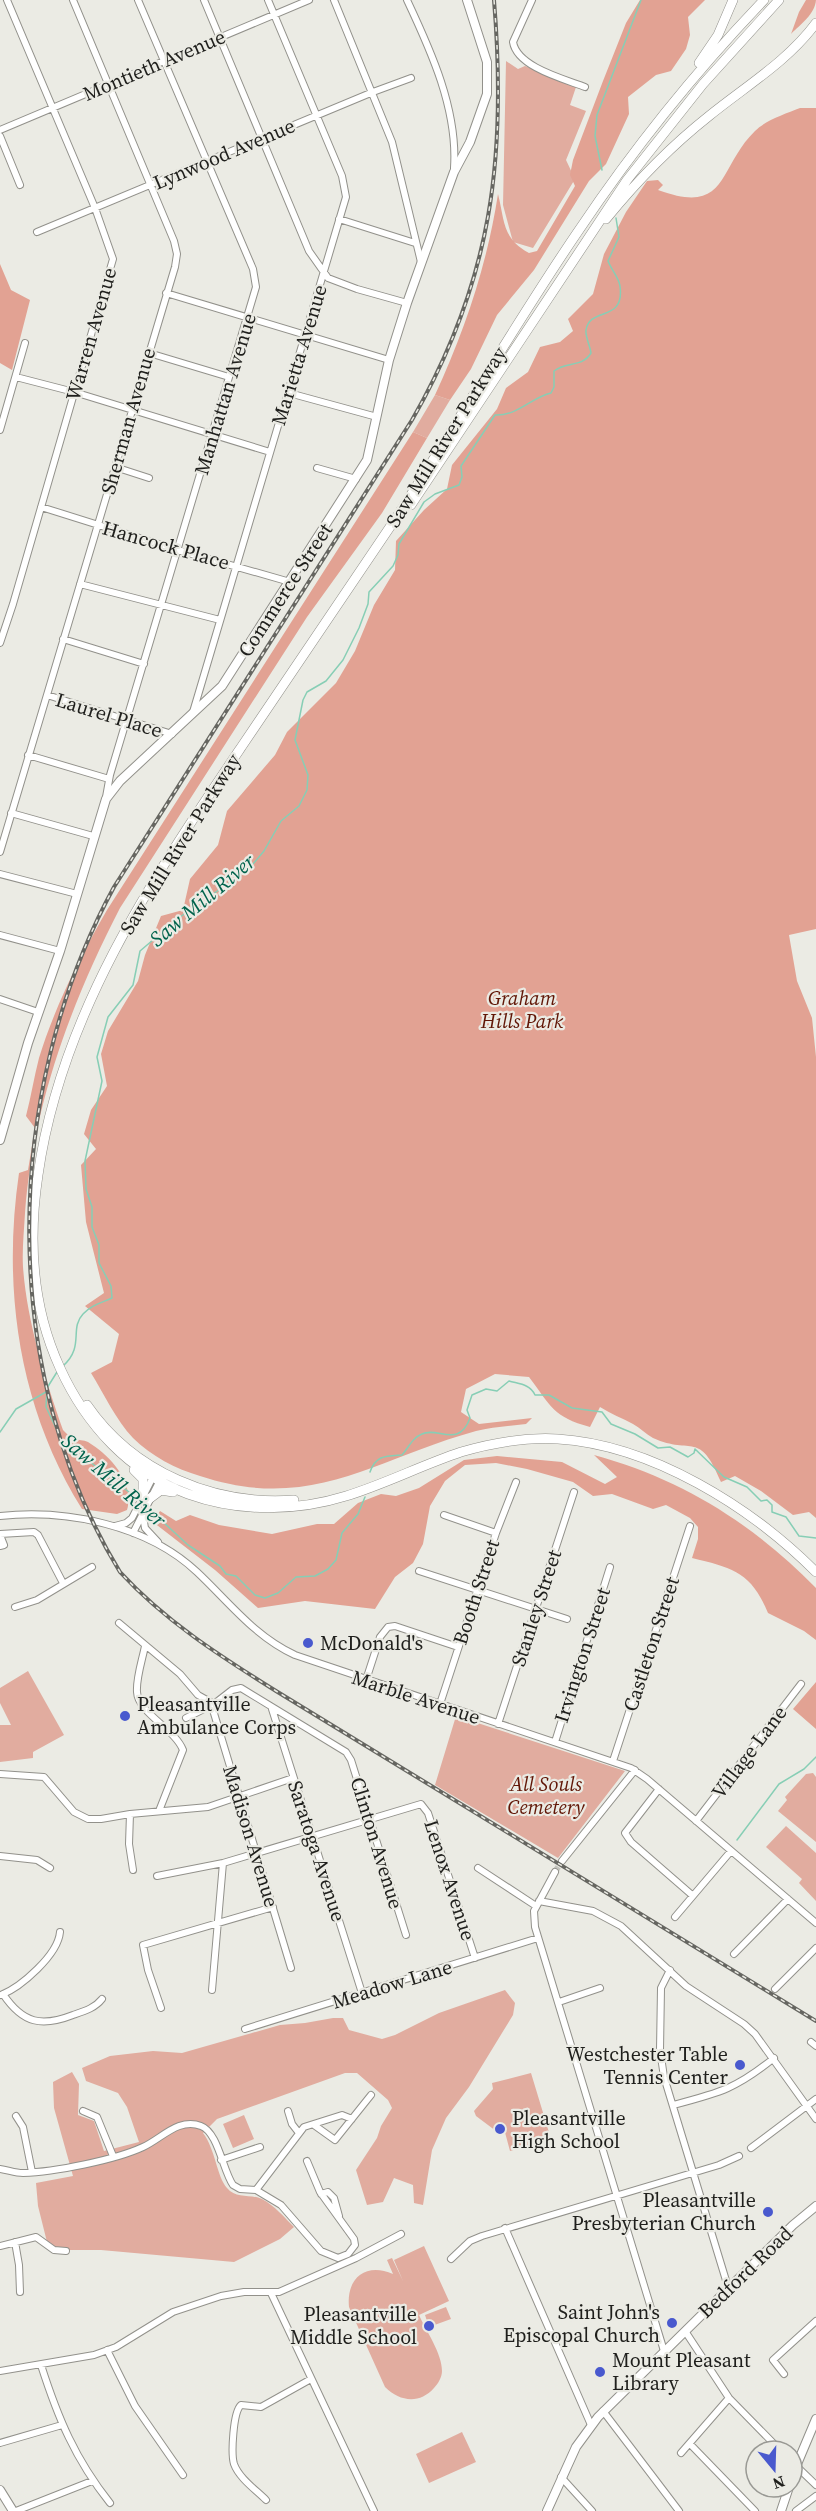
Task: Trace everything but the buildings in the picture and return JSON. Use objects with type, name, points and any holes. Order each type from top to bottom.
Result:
[{"type":"highway","points":[[623,168],[672,96],[708,52],[723,26],[733,0]]},
{"type":"highway","name":"Saw Mill River Parkway","points":[[764,0],[682,92],[623,168],[562,255],[392,523],[172,851],[128,925],[93,993],[70,1047],[55,1093],[44,1139],[35,1197],[32,1245],[35,1283],[43,1321],[83,1409],[107,1440],[131,1462],[191,1495],[231,1505],[278,1508],[316,1503],[354,1494],[443,1458],[480,1447],[536,1438],[575,1441],[639,1458],[701,1485],[765,1527],[816,1572]]},
{"type":"highway","name":"Saw Mill River Parkway","points":[[59,1358],[42,1285],[38,1237],[49,1142],[75,1049],[102,988],[138,919],[188,838],[398,526],[615,196],[665,130],[779,0]]},
{"type":"highway","points":[[586,240],[670,149],[783,59],[816,22]]},
{"type":"highway","name":"Saw Mill River Parkway","points":[[66,1373],[106,1429],[158,1475],[221,1495],[258,1500],[297,1500],[344,1491],[451,1449],[489,1438],[527,1433],[583,1436],[652,1457],[704,1481],[768,1522],[816,1563]]},
{"type":"highway","points":[[107,1440],[110,1449],[143,1477],[146,1497],[165,1490],[204,1505],[220,1508],[231,1505]]},
{"type":"main road","points":[[454,172],[478,121],[488,83],[487,62],[467,0]]},
{"type":"main road","name":"Commerce Street","points":[[0,1140],[106,799],[120,781],[222,686],[356,479],[368,456],[389,360],[407,303],[454,172]]},
{"type":"main road","name":"Bedford Road","points":[[547,2511],[561,2477],[591,2425],[603,2411],[799,2219],[816,2206]]},
{"type":"main road","points":[[804,2444],[816,2419]]},
{"type":"main road","points":[[0,2490],[14,2511]]},
{"type":"street","name":"Warren Avenue","points":[[0,643],[112,266],[112,254],[95,208],[7,0]]},
{"type":"street","name":"Sherman Avenue","points":[[0,852],[177,254],[151,185],[73,0]]},
{"type":"street","name":"Manhattan Avenue","points":[[106,799],[256,287],[255,279],[138,0]]},
{"type":"street","points":[[204,0],[309,251],[323,274],[357,289],[407,303]]},
{"type":"street","name":"Marietta Avenue","points":[[192,716],[346,196],[346,187],[268,0]]},
{"type":"street","name":"Montieth Avenue","points":[[0,130],[309,0]]},
{"type":"street","points":[[334,0],[392,142],[421,263]]},
{"type":"street","name":"Commerce Street","points":[[407,0],[438,68],[454,143],[454,172]]},
{"type":"street","points":[[532,0],[513,42],[514,50],[526,63],[585,87]]},
{"type":"street","name":"Lynwood Avenue","points":[[37,232],[316,115],[411,78]]},
{"type":"street","points":[[0,136],[20,185]]},
{"type":"street","points":[[339,219],[415,243]]},
{"type":"street","points":[[166,294],[389,360]]},
{"type":"street","points":[[0,430],[25,343]]},
{"type":"street","points":[[149,353],[230,377]]},
{"type":"street","points":[[16,377],[74,392],[270,452]]},
{"type":"street","points":[[289,393],[377,417]]},
{"type":"street","points":[[115,468],[149,478]]},
{"type":"street","points":[[317,468],[356,479]]},
{"type":"street","name":"Hancock Place","points":[[41,507],[290,582]]},
{"type":"street","points":[[80,584],[220,620]]},
{"type":"street","points":[[63,639],[144,664]]},
{"type":"street","name":"Laurel Place","points":[[47,695],[172,734]]},
{"type":"street","points":[[28,755],[110,779]]},
{"type":"street","points":[[10,813],[93,836]]},
{"type":"street","points":[[0,874],[76,894]]},
{"type":"street","points":[[0,935],[60,951]]},
{"type":"street","points":[[0,999],[38,1012]]},
{"type":"street","points":[[133,1533],[140,1510],[158,1475]]},
{"type":"street","name":"Booth Street","points":[[440,1704],[496,1533],[516,1482]]},
{"type":"street","name":"Stanley Street","points":[[498,1724],[574,1492]]},
{"type":"street","points":[[111,1527],[128,1521],[140,1510]]},
{"type":"street","points":[[140,1510],[145,1528],[162,1546]]},
{"type":"street","name":"Marble Avenue","points":[[0,1516],[46,1514],[133,1533],[162,1546],[192,1567],[246,1622],[269,1641],[303,1659],[635,1770],[816,1923]]},
{"type":"street","points":[[444,1515],[496,1533]]},
{"type":"street","name":"Castleton Street","points":[[613,1761],[690,1526]]},
{"type":"street","points":[[0,1546],[4,1545],[0,1535],[34,1532],[38,1534],[63,1583]]},
{"type":"street","points":[[15,1607],[37,1600],[92,1567]]},
{"type":"street","name":"Irvington Street","points":[[555,1742],[610,1567]]},
{"type":"street","points":[[419,1570],[567,1619]]},
{"type":"street","points":[[119,1623],[180,1674],[198,1695],[214,1704]]},
{"type":"street","points":[[366,1680],[381,1637],[388,1627],[395,1626],[458,1647]]},
{"type":"street","points":[[146,1646],[137,1688],[138,1700],[179,1740],[183,1750],[159,1811]]},
{"type":"street","name":"Village Lane","points":[[696,1821],[801,1684]]},
{"type":"street","points":[[186,1718],[214,1704],[232,1690],[241,1689],[272,1709]]},
{"type":"street","name":"Madison Avenue","points":[[214,1704],[213,1710],[238,1797],[291,1968]]},
{"type":"street","name":"Clinton Avenue","points":[[272,1709],[346,1752],[351,1760],[406,1935]]},
{"type":"street","name":"Saratoga Avenue","points":[[272,1709],[362,1993]]},
{"type":"street","points":[[561,1861],[635,1770]]},
{"type":"street","points":[[0,1774],[44,1778],[66,1805],[88,1819],[208,1807],[294,1778]]},
{"type":"street","points":[[659,1789],[625,1833],[631,1842],[692,1895]]},
{"type":"street","name":"Lenox Avenue","points":[[369,1819],[421,1804],[428,1813],[475,1958]]},
{"type":"street","points":[[130,1814],[129,1844],[133,1870]]},
{"type":"street","points":[[157,1876],[223,1863],[369,1819]]},
{"type":"street","points":[[675,1917],[731,1851]]},
{"type":"street","points":[[0,1856],[36,1860],[50,1868]]},
{"type":"street","points":[[212,1990],[223,1863]]},
{"type":"street","points":[[478,1868],[538,1903],[567,1905],[593,1911],[621,1926],[686,1986],[744,2024],[774,2058],[816,2118]]},
{"type":"street","points":[[555,1872],[534,1915],[538,1938],[664,2351]]},
{"type":"street","points":[[734,1954],[788,1899]]},
{"type":"street","points":[[161,2008],[148,1970],[143,1945],[273,1907]]},
{"type":"street","points":[[60,1932],[59,1941],[47,1959],[2,1995],[20,2014],[46,2023],[54,2023],[91,2008],[102,1999]]},
{"type":"street","name":"Meadow Lane","points":[[245,2029],[538,1938]]},
{"type":"street","points":[[776,1989],[816,1948]]},
{"type":"street","points":[[670,1970],[661,1988],[660,2050],[664,2077],[728,2288]]},
{"type":"street","points":[[559,2002],[600,1988]]},
{"type":"street","points":[[673,2105],[723,2092],[753,2075],[774,2058]]},
{"type":"street","points":[[314,2125],[335,2140],[371,2095]]},
{"type":"street","points":[[751,2148],[816,2099]]},
{"type":"street","points":[[288,2111],[292,2124],[299,2133]]},
{"type":"street","points":[[83,2112],[97,2117],[113,2156]]},
{"type":"street","points":[[256,2190],[304,2127],[342,2115],[352,2119]]},
{"type":"street","points":[[16,2116],[22,2127],[32,2172]]},
{"type":"street","points":[[0,2169],[19,2173],[32,2172],[113,2156],[142,2148],[174,2127],[190,2124],[201,2126],[207,2130],[233,2185],[240,2189],[256,2190],[281,2205],[311,2240],[331,2256],[338,2258],[348,2254],[355,2245],[351,2234],[321,2194],[307,2161]]},
{"type":"street","points":[[221,2160],[260,2147]]},
{"type":"street","points":[[451,2259],[470,2241],[505,2228],[693,2173],[739,2156]]},
{"type":"street","points":[[505,2228],[591,2425]]},
{"type":"street","points":[[0,2371],[41,2365],[108,2350],[173,2312],[221,2296],[244,2292],[279,2292],[356,2258],[401,2234]]},
{"type":"street","points":[[0,2246],[36,2237],[54,2250],[66,2251]]},
{"type":"street","points":[[15,2242],[20,2265],[20,2292]]},
{"type":"street","points":[[271,2293],[374,2511]]},
{"type":"street","points":[[784,2374],[773,2360],[816,2321]]},
{"type":"street","points":[[685,2331],[729,2398],[769,2439]]},
{"type":"street","points":[[108,2350],[135,2406],[183,2475]]},
{"type":"street","points":[[41,2365],[62,2425],[92,2481],[110,2503]]},
{"type":"street","points":[[266,2500],[234,2464],[236,2412],[241,2405],[256,2407],[266,2405],[311,2379]]},
{"type":"street","points":[[681,2453],[729,2398]]},
{"type":"street","points":[[603,2411],[679,2511]]},
{"type":"street","points":[[0,2443],[62,2425]]},
{"type":"street","points":[[690,2444],[755,2511]]},
{"type":"street","points":[[804,2474],[816,2485]]},
{"type":"street","points":[[561,2477],[592,2511]]},
{"type":"street","points":[[14,2511],[92,2481]]},
{"type":"street","points":[[796,2511],[816,2496]]},
{"type":"green space","points":[[640,0],[705,0],[688,17],[690,35],[686,49],[671,71],[656,75],[628,97],[629,114],[606,164],[589,181],[534,270],[497,315],[471,369],[450,400],[435,395],[474,297],[488,246],[498,194],[509,235],[529,253],[537,251],[575,186],[570,175],[573,160],[626,23]]},
{"type":"green space","points":[[806,0],[816,0],[813,10],[791,34],[799,12]]},
{"type":"green space","points":[[506,61],[518,69],[525,66],[576,87],[570,105],[586,111],[566,160],[575,179],[533,248],[513,242],[503,205]]},
{"type":"green space","name":"Graham Hills Park","points":[[800,108],[816,108],[816,929],[789,935],[797,981],[812,1018],[816,1057],[816,1518],[809,1512],[793,1515],[761,1491],[735,1476],[721,1482],[707,1455],[694,1447],[667,1443],[653,1438],[633,1424],[600,1407],[590,1427],[578,1423],[554,1409],[529,1377],[495,1374],[466,1389],[461,1412],[479,1424],[532,1418],[526,1424],[476,1431],[439,1442],[342,1478],[310,1485],[276,1489],[240,1486],[200,1476],[173,1466],[148,1451],[133,1438],[91,1373],[112,1362],[119,1334],[85,1306],[104,1293],[86,1222],[81,1165],[96,1149],[84,1134],[91,1110],[107,1086],[101,1054],[108,1031],[138,981],[145,955],[161,916],[183,910],[190,879],[218,845],[227,811],[275,755],[287,732],[336,683],[355,651],[374,605],[395,570],[396,541],[447,489],[452,465],[497,409],[506,388],[528,372],[540,347],[560,342],[573,331],[568,319],[593,294],[604,254],[626,212],[647,181],[658,180],[663,185],[658,190],[681,196],[698,197],[710,193],[719,184],[743,145],[759,127]]},
{"type":"green space","points":[[0,264],[11,290],[30,300],[12,370],[0,363]]},
{"type":"green space","points":[[435,395],[450,400],[427,438],[413,432]]},
{"type":"green space","points":[[413,432],[427,438],[382,513],[307,617],[120,908],[86,981],[57,1056],[36,1133],[29,1173],[23,1254],[28,1308],[43,1370],[63,1430],[74,1439],[88,1442],[113,1463],[124,1480],[129,1500],[127,1510],[117,1514],[82,1509],[43,1430],[20,1347],[15,1304],[14,1217],[19,1173],[28,1170],[35,1128],[26,1116],[39,1058],[69,982],[107,910]]},
{"type":"green space","points":[[594,1455],[626,1465],[686,1490],[714,1506],[767,1543],[816,1588],[816,1640],[804,1631],[768,1613],[755,1589],[739,1574],[719,1565],[692,1558],[698,1539],[698,1527],[690,1518],[666,1505],[653,1509],[612,1494],[593,1496],[573,1482],[496,1463],[465,1465],[445,1481],[430,1506],[423,1544],[413,1563],[395,1577],[375,1609],[305,1601],[258,1608],[215,1570],[153,1522],[160,1511],[176,1521],[190,1515],[219,1525],[272,1534],[317,1524],[334,1524],[358,1503],[381,1494],[396,1496],[419,1488],[464,1460],[497,1456],[562,1462],[605,1484],[617,1477]]},
{"type":"green space","points":[[28,1671],[64,1735],[33,1752],[33,1758],[0,1762],[0,1725],[11,1725],[0,1703],[0,1688]]},
{"type":"green space","points":[[816,1682],[816,1729],[793,1709]]},
{"type":"green space","name":"All Souls Cemetery","points":[[456,1716],[625,1771],[558,1858],[435,1785]]},
{"type":"green space","points":[[813,1773],[816,1777],[816,1842],[778,1811],[787,1800],[785,1797],[806,1774]]},
{"type":"green space","points":[[786,1826],[816,1853],[816,1901],[799,1883],[802,1879],[766,1847]]},
{"type":"green space","points":[[505,1990],[515,2003],[513,2015],[469,2087],[446,2118],[432,2150],[423,2205],[414,2203],[413,2185],[394,2178],[383,2202],[367,2205],[356,2170],[377,2138],[392,2108],[388,2100],[357,2073],[345,2073],[217,2119],[203,2133],[227,2188],[235,2194],[262,2199],[294,2227],[280,2239],[234,2262],[101,2250],[49,2250],[38,2206],[36,2183],[73,2176],[54,2108],[53,2082],[72,2072],[79,2084],[78,2115],[94,2121],[104,2151],[139,2142],[127,2107],[118,2093],[86,2081],[82,2068],[110,2056],[153,2051],[182,2053],[280,2025],[333,2018],[343,2018],[349,2030],[382,2039],[439,2013]]},
{"type":"green space","points":[[531,2073],[551,2139],[510,2151],[503,2125],[496,2131],[476,2116],[474,2111],[493,2089],[492,2083]]},
{"type":"green space","points":[[244,2115],[254,2139],[233,2148],[223,2124]]},
{"type":"green space","points":[[424,2246],[449,2301],[419,2315],[437,2350],[442,2373],[437,2384],[428,2393],[423,2397],[410,2399],[397,2396],[385,2387],[349,2307],[349,2297],[354,2281],[360,2275],[374,2270],[393,2274],[387,2260],[392,2258],[403,2281],[394,2260]]},
{"type":"green space","points":[[446,2307],[451,2319],[429,2327],[425,2315]]},
{"type":"green space","points":[[462,2432],[476,2462],[429,2483],[416,2454]]},
{"type":"waterway","name":"Saw Mill River","points":[[602,170],[595,136],[597,115],[641,0]]},
{"type":"waterway","name":"Saw Mill River","points":[[63,1366],[73,1352],[77,1326],[83,1314],[93,1306],[112,1298],[111,1286],[99,1263],[99,1245],[92,1227],[92,1207],[86,1189],[85,1161],[102,1081],[97,1057],[108,1017],[133,985],[140,951],[180,917],[253,864],[264,851],[281,821],[299,806],[307,790],[308,775],[295,740],[303,700],[307,692],[326,681],[343,660],[359,628],[368,604],[369,592],[393,566],[398,555],[399,544],[424,502],[435,494],[459,485],[462,477],[461,466],[495,415],[511,413],[551,393],[554,387],[554,371],[579,363],[591,353],[586,332],[589,323],[594,318],[612,310],[620,298],[620,286],[608,261],[619,237],[616,218]]},
{"type":"waterway","name":"Saw Mill River","points":[[57,1372],[47,1388],[46,1407],[62,1441],[70,1450],[85,1458],[138,1499]]},
{"type":"waterway","name":"Saw Mill River","points":[[370,1472],[379,1459],[402,1455],[413,1440],[422,1434],[434,1432],[454,1435],[460,1432],[470,1418],[467,1410],[472,1395],[486,1389],[497,1391],[509,1381],[527,1387],[535,1395],[549,1395],[572,1408],[602,1412],[611,1424],[635,1434],[658,1448],[670,1447],[688,1457],[694,1453],[695,1449],[724,1477],[747,1487],[761,1501],[767,1500],[772,1505],[772,1512],[786,1517],[799,1536],[816,1538]]},
{"type":"waterway","points":[[0,1432],[16,1409],[46,1392]]},
{"type":"waterway","name":"Saw Mill River","points":[[148,1508],[188,1545],[220,1566],[226,1574],[236,1576],[255,1595],[265,1598],[278,1593],[296,1577],[315,1576],[328,1569],[336,1560],[342,1533],[358,1514],[365,1497]]},
{"type":"waterway","points":[[737,1840],[779,1784],[804,1769],[816,1757]]},
{"type":"tunnel","points":[[555,1872],[562,1861]]},
{"type":"railway","points":[[494,0],[498,113],[495,166],[488,217],[477,268],[439,369],[412,420],[114,887],[77,968],[50,1055],[34,1144],[29,1234],[35,1324],[52,1412],[81,1495],[120,1572],[137,1590],[174,1622],[276,1691],[816,2021]]},
{"type":"place","name":"McDonald's","points":[[308,1643]]},
{"type":"place","name":"Pleasantville Ambulance Corps","points":[[125,1716]]},
{"type":"place","name":"Westchester Table Tennis Center","points":[[740,2065]]},
{"type":"place","name":"Pleasantville High School","points":[[500,2129]]},
{"type":"place","name":"Pleasantville Presbyterian Church","points":[[768,2212]]},
{"type":"place","name":"Saint John's Episcopal Church","points":[[672,2323]]},
{"type":"place","name":"Pleasantville Middle School","points":[[429,2326]]},
{"type":"place","name":"Mount Pleasant Library","points":[[600,2372]]}]
